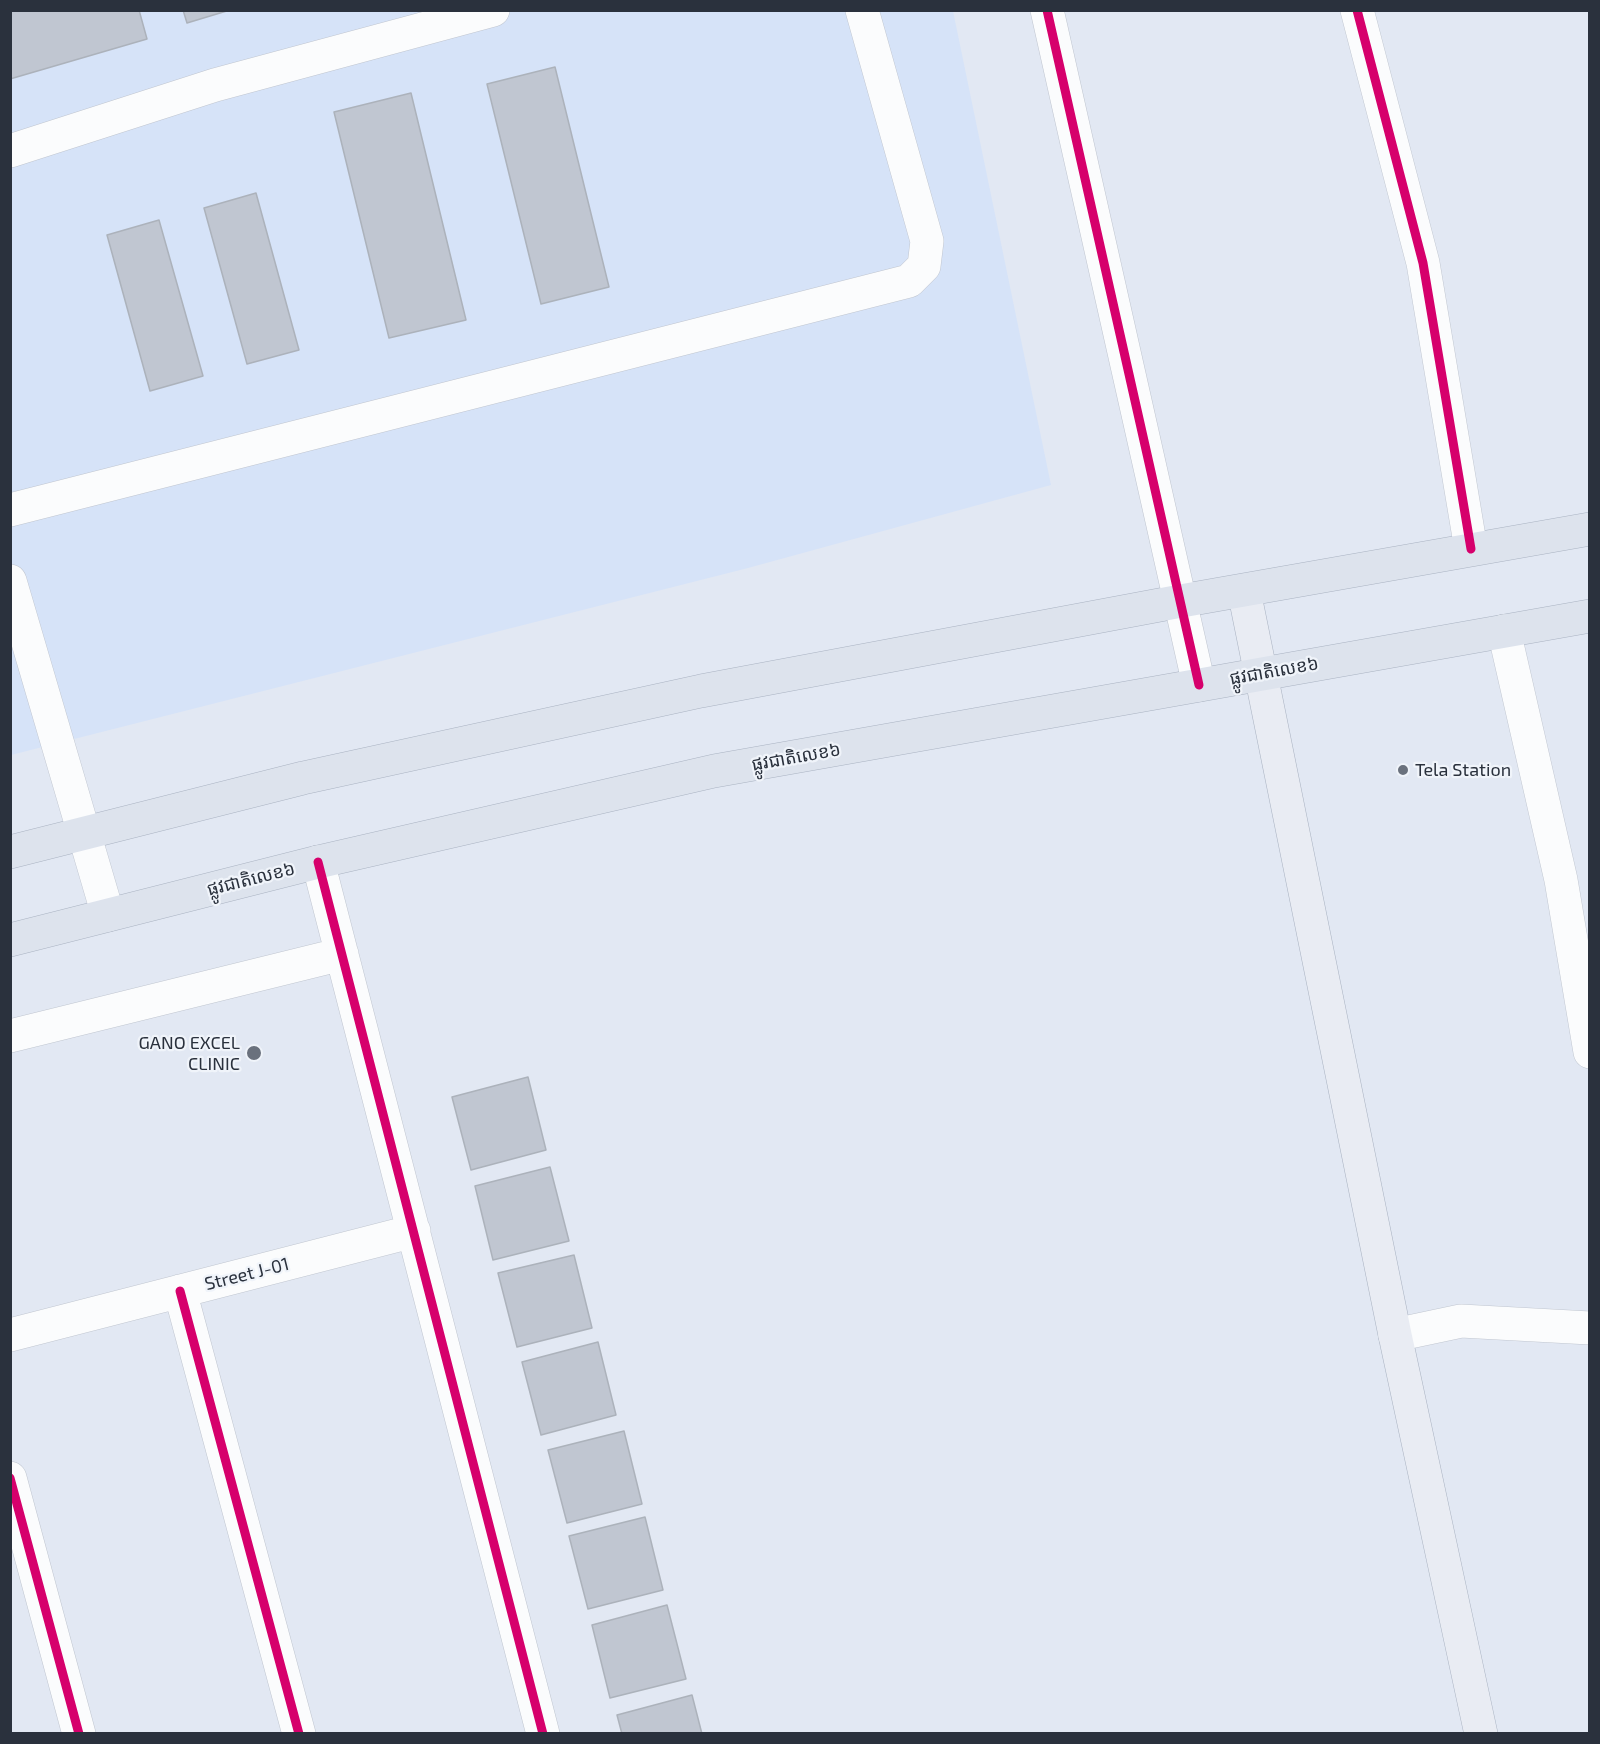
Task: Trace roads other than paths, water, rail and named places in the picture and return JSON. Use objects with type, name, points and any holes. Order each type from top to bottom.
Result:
[{"type":"highway","points":[[10,852],[303,778],[701,691],[1181,601],[1590,529]]},
{"type":"highway","name":"ផ្លូវជាតិលេខ៦","points":[[10,940],[318,862],[714,771],[1590,616]]},
{"type":"main road","points":[[1244,591],[1395,1335],[1480,1734]]},
{"type":"street","points":[[10,151],[215,85],[493,10]]},
{"type":"street","points":[[10,510],[909,281],[924,266],[927,242],[862,10]]},
{"type":"street","points":[[1047,10],[1199,685]]},
{"type":"street","points":[[1357,10],[1423,263],[1471,549]]},
{"type":"street","points":[[10,581],[108,915]]},
{"type":"street","points":[[1504,631],[1562,880],[1590,1052]]},
{"type":"street","points":[[318,862],[543,1734]]},
{"type":"street","points":[[10,1036],[342,954]]},
{"type":"street","name":"Street J-01","points":[[10,1335],[414,1231]]},
{"type":"street","points":[[180,1292],[299,1734]]},
{"type":"street","points":[[1395,1335],[1461,1321],[1590,1328]]},
{"type":"street","points":[[10,1478],[79,1734]]},
{"type":"place","name":"Tela Station","points":[[1403,770]]},
{"type":"place","name":"GANO EXCEL CLINIC","points":[[254,1053]]}]
